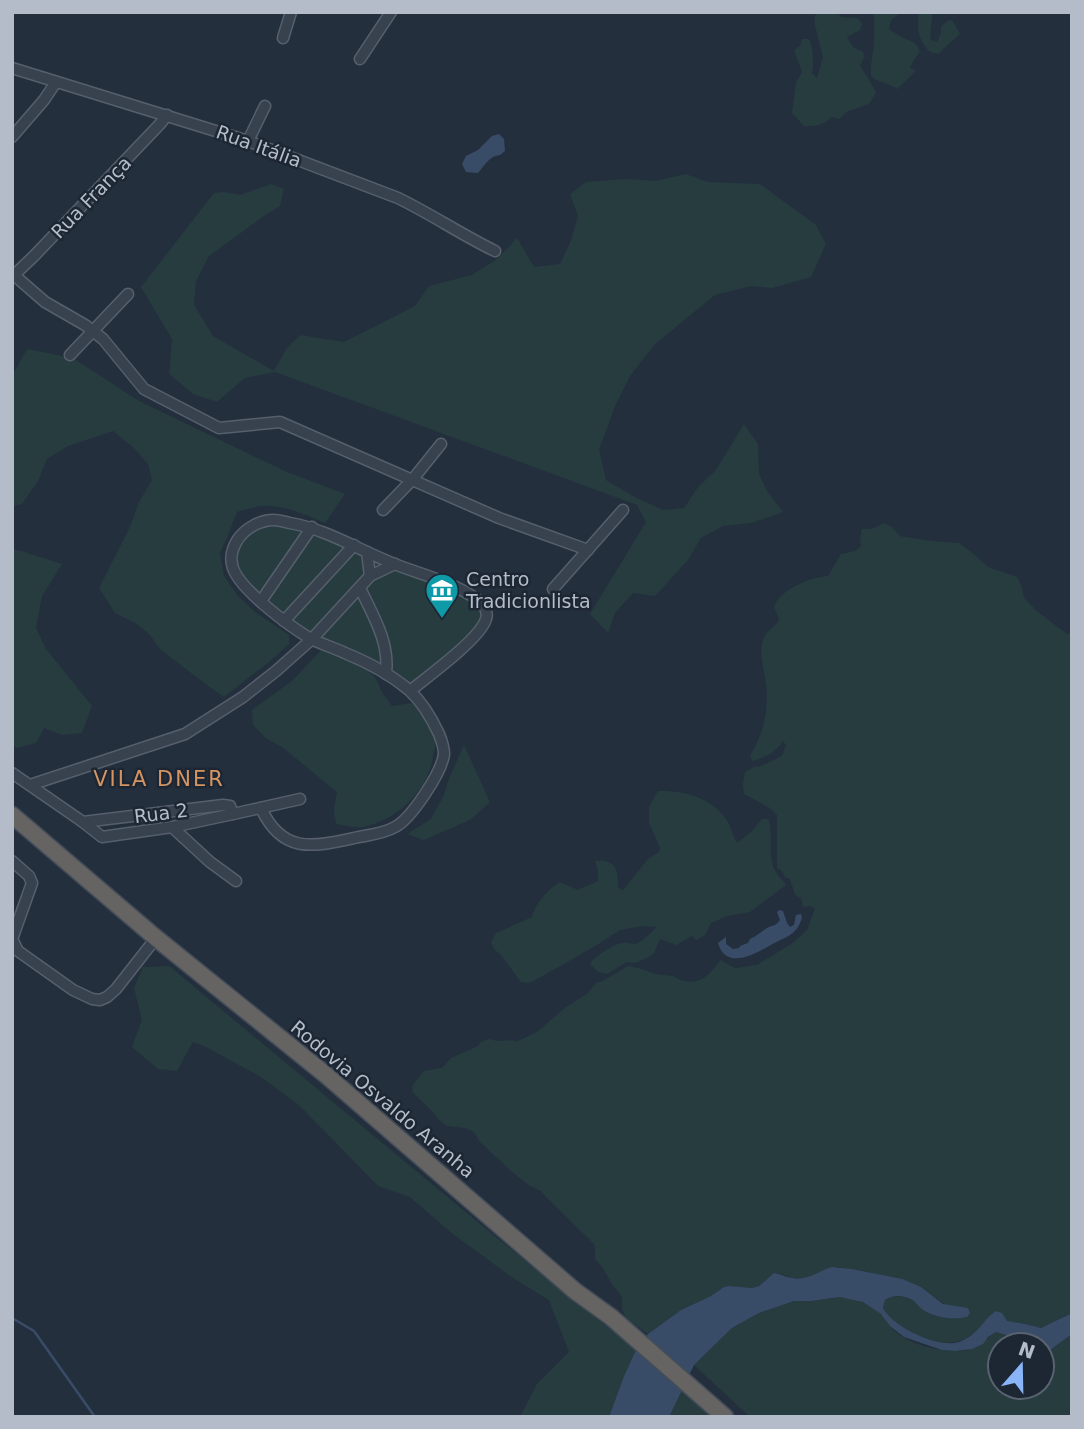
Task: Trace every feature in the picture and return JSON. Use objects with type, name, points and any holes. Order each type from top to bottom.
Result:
[{"type":"highway","name":"Rodovia Osvaldo Aranha","points":[[12,815],[156,938],[326,1075],[580,1296],[611,1317],[719,1412]]},
{"type":"street","points":[[283,38],[291,12]]},
{"type":"street","points":[[360,59],[391,12]]},
{"type":"street","name":"Rua Itália","points":[[12,68],[248,141],[398,198],[495,251]]},
{"type":"street","points":[[12,136],[56,82]]},
{"type":"street","points":[[248,141],[265,106]]},
{"type":"street","name":"Rua França","points":[[13,276],[167,115]]},
{"type":"street","points":[[13,276],[45,302],[103,339],[144,389],[219,428],[280,422],[499,518],[588,550]]},
{"type":"street","points":[[70,355],[128,294]]},
{"type":"street","points":[[383,510],[441,444]]},
{"type":"street","points":[[553,589],[623,510]]},
{"type":"street","points":[[261,808],[276,832],[290,841],[304,845],[368,835],[398,826],[424,797],[441,766],[444,751],[439,734],[410,691],[386,674],[347,653],[312,639],[284,621],[247,590],[232,567],[232,553],[239,539],[252,526],[273,520],[312,527],[395,564],[458,588],[478,599],[486,609],[486,619],[479,632],[410,691]]},
{"type":"street","points":[[261,601],[312,527]]},
{"type":"street","points":[[284,621],[354,545]]},
{"type":"street","points":[[368,552],[370,576]]},
{"type":"street","points":[[30,785],[185,734],[243,697],[312,639],[370,576],[395,564]]},
{"type":"street","points":[[360,588],[386,650],[386,674]]},
{"type":"street","name":"Rua 2","points":[[12,773],[103,837],[172,827],[300,799]]},
{"type":"street","name":"Rua 2","points":[[83,822],[223,805],[230,806],[233,814]]},
{"type":"street","points":[[172,827],[210,862],[236,881]]},
{"type":"street","points":[[12,861],[33,883],[12,939],[14,945],[18,951],[73,990],[92,999],[107,997],[156,938]]},
{"type":"green space","points":[[816,12],[837,12],[841,17],[858,18],[862,24],[860,30],[847,37],[853,46],[863,52],[864,58],[860,65],[876,93],[869,104],[846,112],[839,119],[832,117],[819,125],[804,126],[792,113],[796,83],[802,72],[794,50],[800,46],[802,39],[809,39],[813,55],[812,73],[817,78],[823,57],[814,21]]},
{"type":"green space","points":[[874,12],[901,12],[891,20],[889,29],[914,43],[920,52],[910,68],[916,71],[897,89],[871,76]]},
{"type":"green space","points":[[919,12],[932,12],[931,40],[937,42],[941,27],[947,21],[952,20],[960,34],[939,54],[930,52],[919,34]]},
{"type":"green space","points":[[686,174],[708,182],[760,184],[816,225],[826,244],[811,277],[772,288],[751,286],[715,295],[655,344],[630,376],[615,406],[599,450],[606,480],[663,510],[684,508],[698,487],[716,470],[744,424],[758,444],[759,474],[767,491],[783,512],[752,523],[723,526],[701,538],[688,560],[655,596],[633,593],[615,613],[608,633],[590,614],[646,522],[637,505],[275,372],[245,378],[217,402],[193,394],[169,374],[172,339],[141,287],[214,193],[240,195],[271,184],[284,189],[280,206],[209,256],[196,281],[194,305],[213,336],[274,371],[286,349],[300,335],[344,342],[415,306],[429,286],[472,275],[497,259],[517,238],[534,267],[560,264],[571,241],[578,216],[570,194],[586,182],[627,179],[656,181]]},
{"type":"green space","points":[[27,349],[73,358],[139,401],[287,472],[345,494],[325,523],[277,507],[262,506],[237,512],[220,553],[224,576],[238,596],[255,612],[289,635],[289,644],[224,697],[160,649],[149,634],[135,623],[115,613],[99,588],[152,480],[148,464],[134,448],[113,431],[68,446],[47,459],[38,481],[22,504],[12,507],[12,372]]},
{"type":"green space","points":[[273,520],[312,527],[458,588],[486,609],[479,632],[410,691],[284,621],[232,567],[239,539]]},
{"type":"green space","points":[[884,523],[900,536],[959,543],[988,567],[1017,577],[1024,598],[1067,634],[1072,633],[1072,1313],[1041,1328],[1008,1322],[1004,1316],[992,1313],[973,1334],[954,1342],[943,1343],[920,1336],[896,1322],[883,1308],[885,1300],[905,1297],[928,1313],[948,1318],[963,1318],[968,1308],[947,1306],[921,1287],[865,1271],[832,1267],[806,1278],[791,1278],[774,1273],[759,1286],[752,1288],[724,1287],[681,1310],[648,1334],[626,1318],[622,1309],[622,1297],[595,1259],[595,1245],[541,1191],[511,1171],[480,1142],[474,1132],[447,1126],[413,1093],[412,1088],[424,1071],[442,1068],[451,1058],[478,1046],[481,1042],[489,1039],[516,1042],[537,1032],[562,1010],[588,993],[596,983],[628,966],[684,981],[701,980],[720,960],[735,968],[757,965],[794,942],[807,930],[815,908],[803,907],[801,898],[795,895],[790,879],[777,868],[777,815],[770,808],[744,794],[745,772],[782,756],[786,745],[783,741],[773,752],[752,761],[750,756],[763,728],[766,708],[762,644],[766,634],[779,619],[774,607],[783,595],[805,582],[828,576],[841,554],[855,551],[861,546],[862,529],[872,529]]},
{"type":"green space","points":[[12,549],[62,564],[42,596],[36,628],[46,649],[92,706],[82,733],[62,735],[44,728],[36,743],[16,748],[12,744]]},
{"type":"green space","points":[[324,647],[355,661],[375,677],[392,706],[412,703],[434,736],[435,749],[430,770],[417,793],[399,811],[363,827],[336,824],[334,810],[337,792],[282,747],[267,739],[253,725],[252,710],[293,680]]},
{"type":"green space","points":[[464,745],[490,802],[470,820],[424,840],[407,834],[431,819]]},
{"type":"green space","points":[[658,791],[688,794],[706,801],[728,822],[737,843],[762,819],[768,819],[773,866],[786,885],[750,912],[727,916],[711,923],[705,935],[696,940],[692,936],[676,945],[660,939],[654,953],[649,957],[635,963],[627,962],[607,974],[598,972],[590,964],[596,957],[619,944],[639,943],[657,927],[643,926],[620,930],[530,983],[521,982],[494,949],[491,942],[496,933],[532,917],[543,897],[560,882],[578,890],[598,881],[595,861],[614,866],[618,887],[623,890],[647,860],[659,852],[660,848],[649,823],[649,807]]},
{"type":"green space","points":[[169,966],[636,1350],[609,1417],[520,1417],[537,1384],[569,1352],[549,1300],[513,1278],[453,1234],[410,1197],[378,1186],[299,1105],[261,1077],[193,1042],[177,1071],[158,1069],[132,1047],[142,1020],[134,988],[143,967]]},
{"type":"green space","points":[[840,1297],[858,1300],[879,1312],[897,1333],[934,1349],[965,1350],[986,1340],[986,1401],[1056,1401],[1056,1346],[1072,1334],[1072,1417],[750,1417],[694,1365],[732,1328],[759,1313],[794,1301]]},
{"type":"green space","points":[[681,1390],[711,1417],[669,1417]]},
{"type":"water","points":[[499,134],[504,139],[505,151],[490,159],[478,173],[466,172],[462,164],[466,156],[478,150],[492,136]]},
{"type":"water","points":[[783,911],[790,927],[794,925],[796,915],[801,914],[799,924],[789,936],[740,958],[727,956],[722,951],[718,943],[726,937],[726,944],[733,949],[739,948],[777,923],[780,920],[777,912]]},
{"type":"water","points":[[832,1267],[902,1279],[921,1287],[943,1304],[968,1308],[970,1313],[967,1317],[939,1317],[904,1297],[896,1296],[885,1300],[883,1308],[895,1321],[914,1333],[936,1341],[954,1343],[964,1340],[996,1311],[1002,1313],[1007,1321],[1041,1328],[1072,1313],[1072,1334],[1056,1346],[1056,1331],[986,1331],[983,1344],[972,1349],[942,1350],[904,1337],[890,1326],[881,1314],[863,1302],[840,1297],[794,1301],[759,1313],[732,1328],[694,1365],[669,1417],[609,1417],[636,1350],[648,1334],[681,1310],[724,1287],[759,1286],[774,1273],[792,1278],[813,1275]]},
{"type":"waterway","points":[[12,1318],[34,1331],[95,1417]]},
{"type":"place","name":"Centro Tradicionlista","points":[[442,620]]},
{"type":"district","name":"VILA DNER","points":[[159,779]]}]
